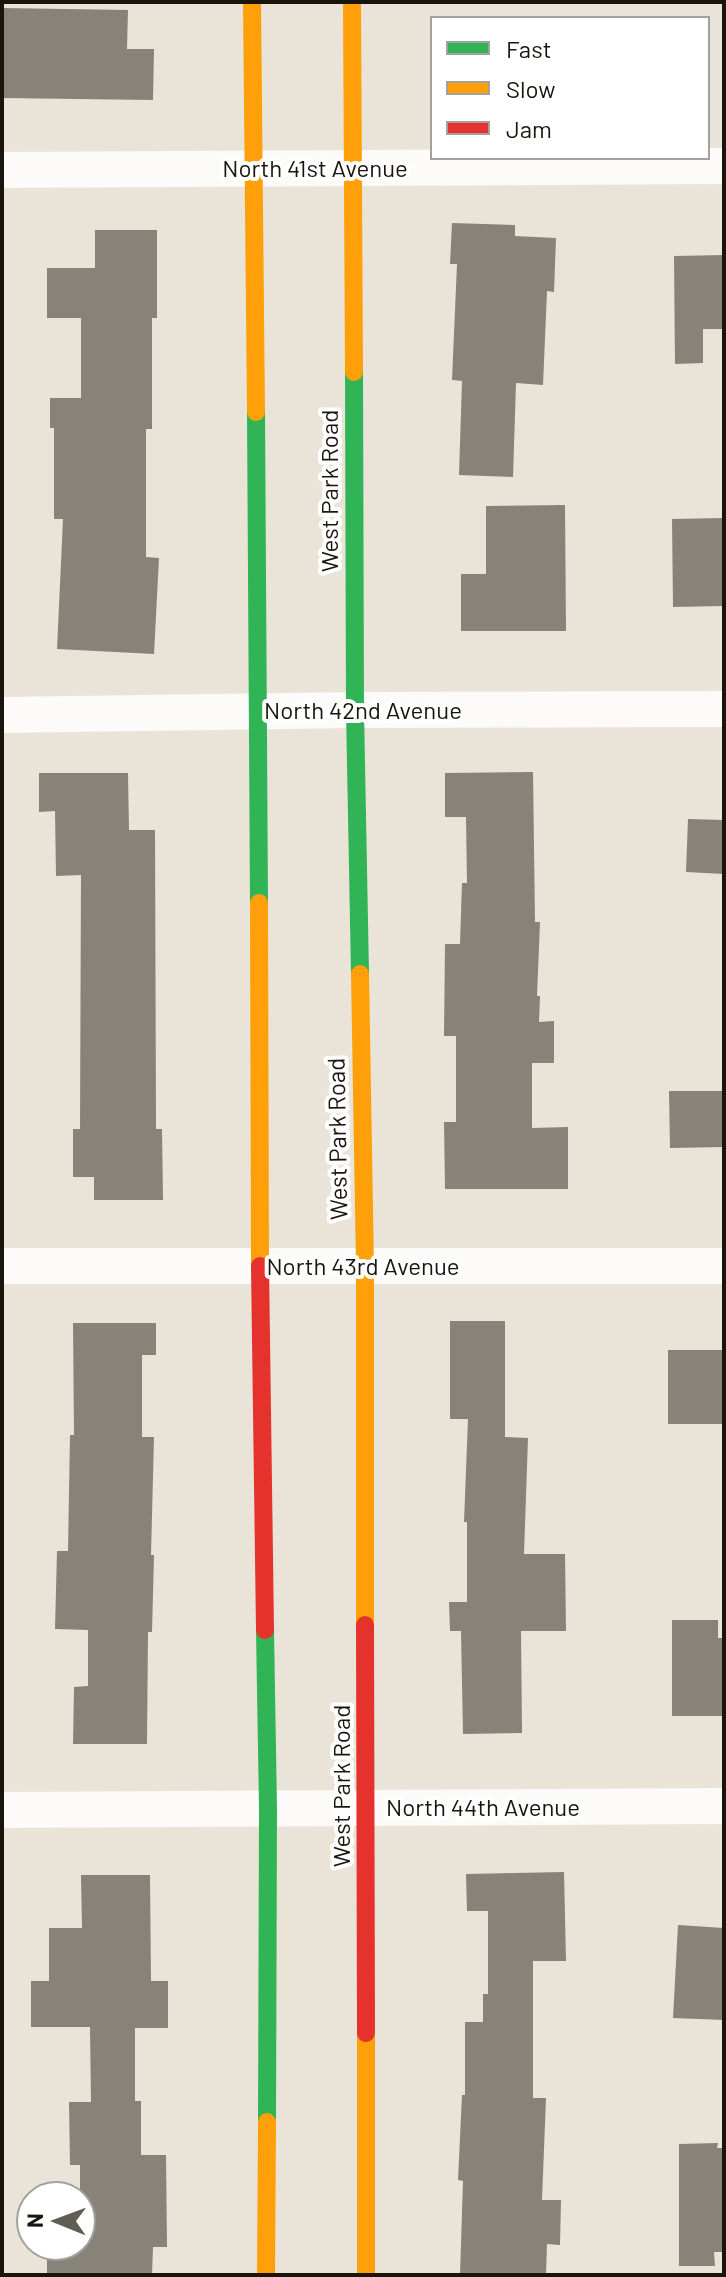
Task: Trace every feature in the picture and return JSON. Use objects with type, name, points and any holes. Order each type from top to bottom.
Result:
[{"type":"street","points":[[252,2],[259,711],[260,1267],[268,1809],[266,2275]]},
{"type":"street","name":"West Park Road","points":[[352,2],[355,710],[365,1267],[366,2275]]},
{"type":"street","name":"North 41st Avenue","points":[[2,170],[724,166]]},
{"type":"street","name":"North 42nd Avenue","points":[[2,715],[724,709]]},
{"type":"street","name":"North 43rd Avenue","points":[[2,1266],[724,1266]]},
{"type":"street","name":"North 44th Avenue","points":[[2,1810],[724,1806]]},
{"type":"building","points":[[2,8],[128,10],[127,49],[154,49],[153,100],[2,98]]},
{"type":"building","points":[[452,223],[515,225],[515,236],[556,238],[554,292],[547,291],[543,385],[516,383],[513,477],[459,475],[462,381],[452,380],[457,264],[450,264]]},
{"type":"building","points":[[95,230],[157,230],[157,318],[152,318],[152,429],[146,429],[146,557],[159,558],[154,654],[57,649],[63,519],[54,519],[54,428],[50,428],[50,398],[81,398],[81,318],[47,318],[47,268],[95,268]]},
{"type":"building","points":[[724,255],[724,329],[703,329],[703,363],[675,364],[674,256]]},
{"type":"building","points":[[565,505],[566,631],[461,631],[461,574],[486,574],[486,506]]},
{"type":"building","points":[[724,518],[724,606],[673,607],[672,519]]},
{"type":"building","points":[[533,772],[535,922],[540,922],[537,996],[540,996],[539,1022],[554,1021],[554,1063],[532,1063],[532,1128],[568,1127],[568,1189],[445,1189],[444,1122],[456,1122],[456,1036],[444,1036],[445,944],[460,944],[462,883],[467,883],[466,817],[445,817],[445,773]]},
{"type":"building","points":[[39,773],[128,773],[129,830],[155,830],[156,1129],[162,1129],[163,1200],[94,1200],[94,1177],[73,1177],[73,1129],[80,1129],[81,875],[56,876],[55,811],[39,812]]},
{"type":"building","points":[[688,819],[724,820],[724,874],[686,872]]},
{"type":"building","points":[[669,1091],[724,1091],[724,1147],[670,1148]]},
{"type":"building","points":[[450,1321],[505,1321],[505,1437],[528,1438],[524,1554],[565,1554],[566,1631],[521,1631],[522,1733],[463,1734],[461,1631],[450,1631],[449,1602],[467,1602],[467,1522],[464,1522],[468,1419],[450,1419]]},
{"type":"building","points":[[73,1323],[156,1323],[156,1355],[142,1355],[142,1437],[154,1437],[151,1555],[154,1555],[152,1632],[148,1632],[147,1744],[73,1744],[74,1687],[88,1686],[88,1630],[55,1629],[57,1551],[68,1551],[70,1435],[74,1435]]},
{"type":"building","points":[[668,1350],[724,1350],[724,1424],[668,1424]]},
{"type":"building","points":[[672,1620],[718,1620],[718,1638],[724,1638],[724,1716],[672,1716]]},
{"type":"building","points":[[564,1872],[566,1961],[533,1961],[533,2098],[546,2098],[542,2200],[561,2200],[560,2245],[547,2244],[546,2275],[460,2275],[463,2181],[458,2180],[462,2095],[465,2095],[465,2022],[483,2022],[483,1994],[488,1994],[488,1911],[467,1911],[466,1874]]},
{"type":"building","points":[[81,1875],[150,1875],[151,1981],[168,1981],[168,2028],[135,2028],[135,2101],[141,2101],[141,2155],[166,2155],[167,2247],[153,2247],[152,2275],[47,2275],[47,2261],[96,2261],[96,2181],[80,2181],[80,2165],[70,2165],[69,2102],[91,2102],[90,2027],[31,2027],[31,1981],[49,1981],[49,1928],[82,1928]]},
{"type":"building","points":[[678,1925],[724,1928],[724,2020],[673,2018]]},
{"type":"building","points":[[718,2143],[717,2148],[724,2148],[724,2252],[714,2252],[715,2266],[679,2266],[679,2144]]},
{"type":"traffic: fast","points":[[354,372],[360,974]]},
{"type":"traffic: fast","points":[[256,412],[259,903]]},
{"type":"traffic: fast","points":[[265,1630],[267,2122]]},
{"type":"traffic: slow","points":[[252,2],[256,412]]},
{"type":"traffic: slow","points":[[352,2],[354,372]]},
{"type":"traffic: slow","points":[[259,903],[260,1266]]},
{"type":"traffic: slow","points":[[360,974],[365,1267],[365,1625]]},
{"type":"traffic: slow","points":[[366,2033],[366,2275]]},
{"type":"traffic: slow","points":[[266,2275],[267,2122]]},
{"type":"traffic: jam","points":[[260,1266],[265,1630]]},
{"type":"traffic: jam","points":[[365,1625],[366,2033]]}]
